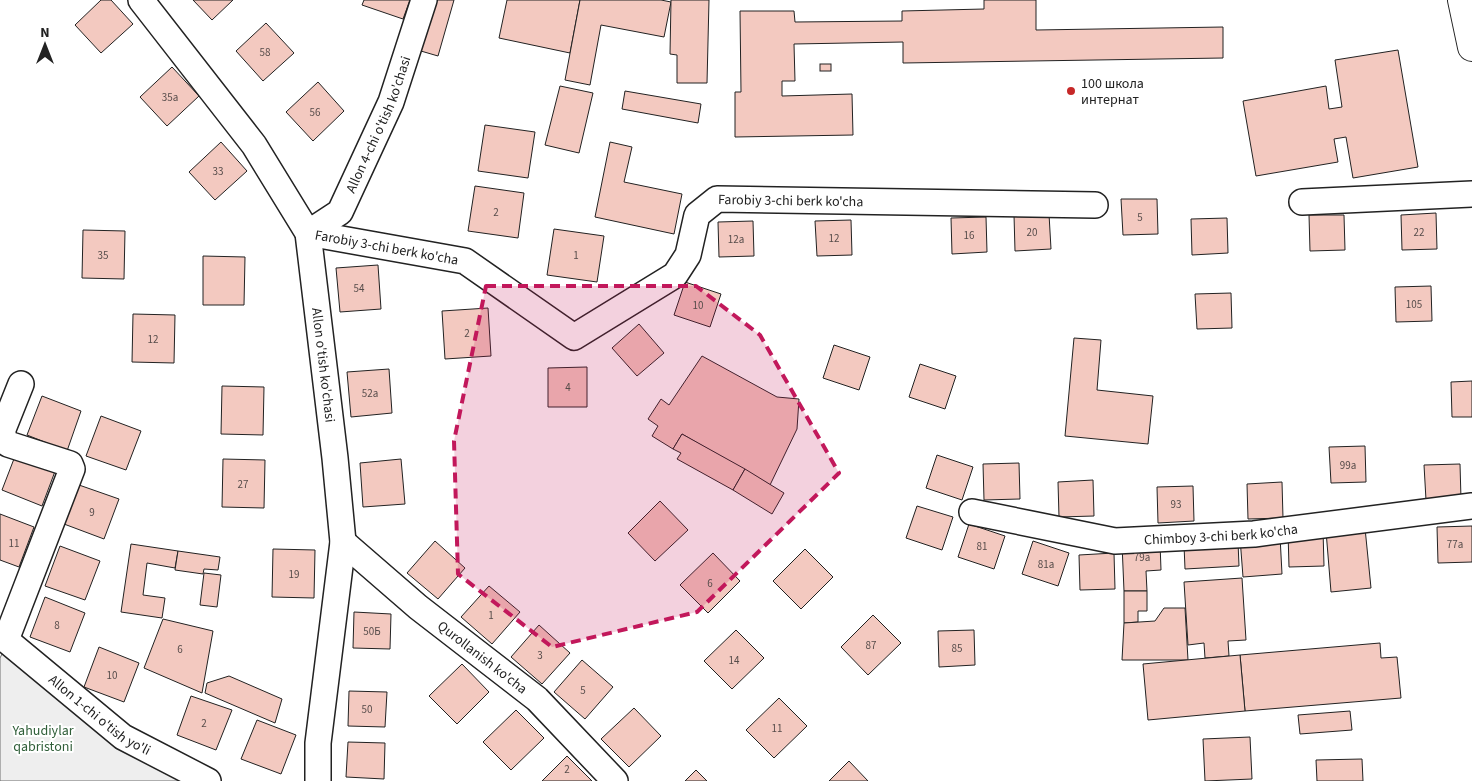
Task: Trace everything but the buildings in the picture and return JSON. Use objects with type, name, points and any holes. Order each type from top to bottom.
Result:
[{"type":"main road","points":[[1462,0],[1472,47]]},
{"type":"street","name":"Allon o'tish ko'chasi","points":[[141,0],[254,145],[308,233],[335,458],[343,542],[318,743],[318,781]]},
{"type":"street","name":"Allon 4-chi o'tish ko'chasi","points":[[308,233],[340,212],[392,102],[424,0]]},
{"type":"street","points":[[1302,202],[1472,194]]},
{"type":"street","name":"Farobiy 3-chi berk ko'cha","points":[[308,233],[465,261],[574,337],[676,275],[688,255],[697,216],[717,199],[1095,205]]},
{"type":"street","points":[[3,638],[72,469],[70,464],[8,444],[3,437],[3,429],[21,384]]},
{"type":"street","name":"Chimboy 3-chi berk ko'cha","points":[[972,512],[1115,541],[1254,534],[1472,506]]},
{"type":"street","name":"Qurollanish ko'cha","points":[[343,542],[418,607],[538,699],[615,781]]},
{"type":"street","name":"Allon 1-chi o'tish yo'li","points":[[3,638],[123,738],[208,781]]},
{"type":"highlighted area","points":[[486,286],[696,286],[760,335],[839,473],[697,612],[552,647],[458,574],[454,441]]},
{"type":"green space","name":"Yahudiylar qabristoni","points":[[3,652],[194,781],[0,781],[0,658]]},
{"type":"place","name":"100 школа интернат","points":[[1071,91]]}]
